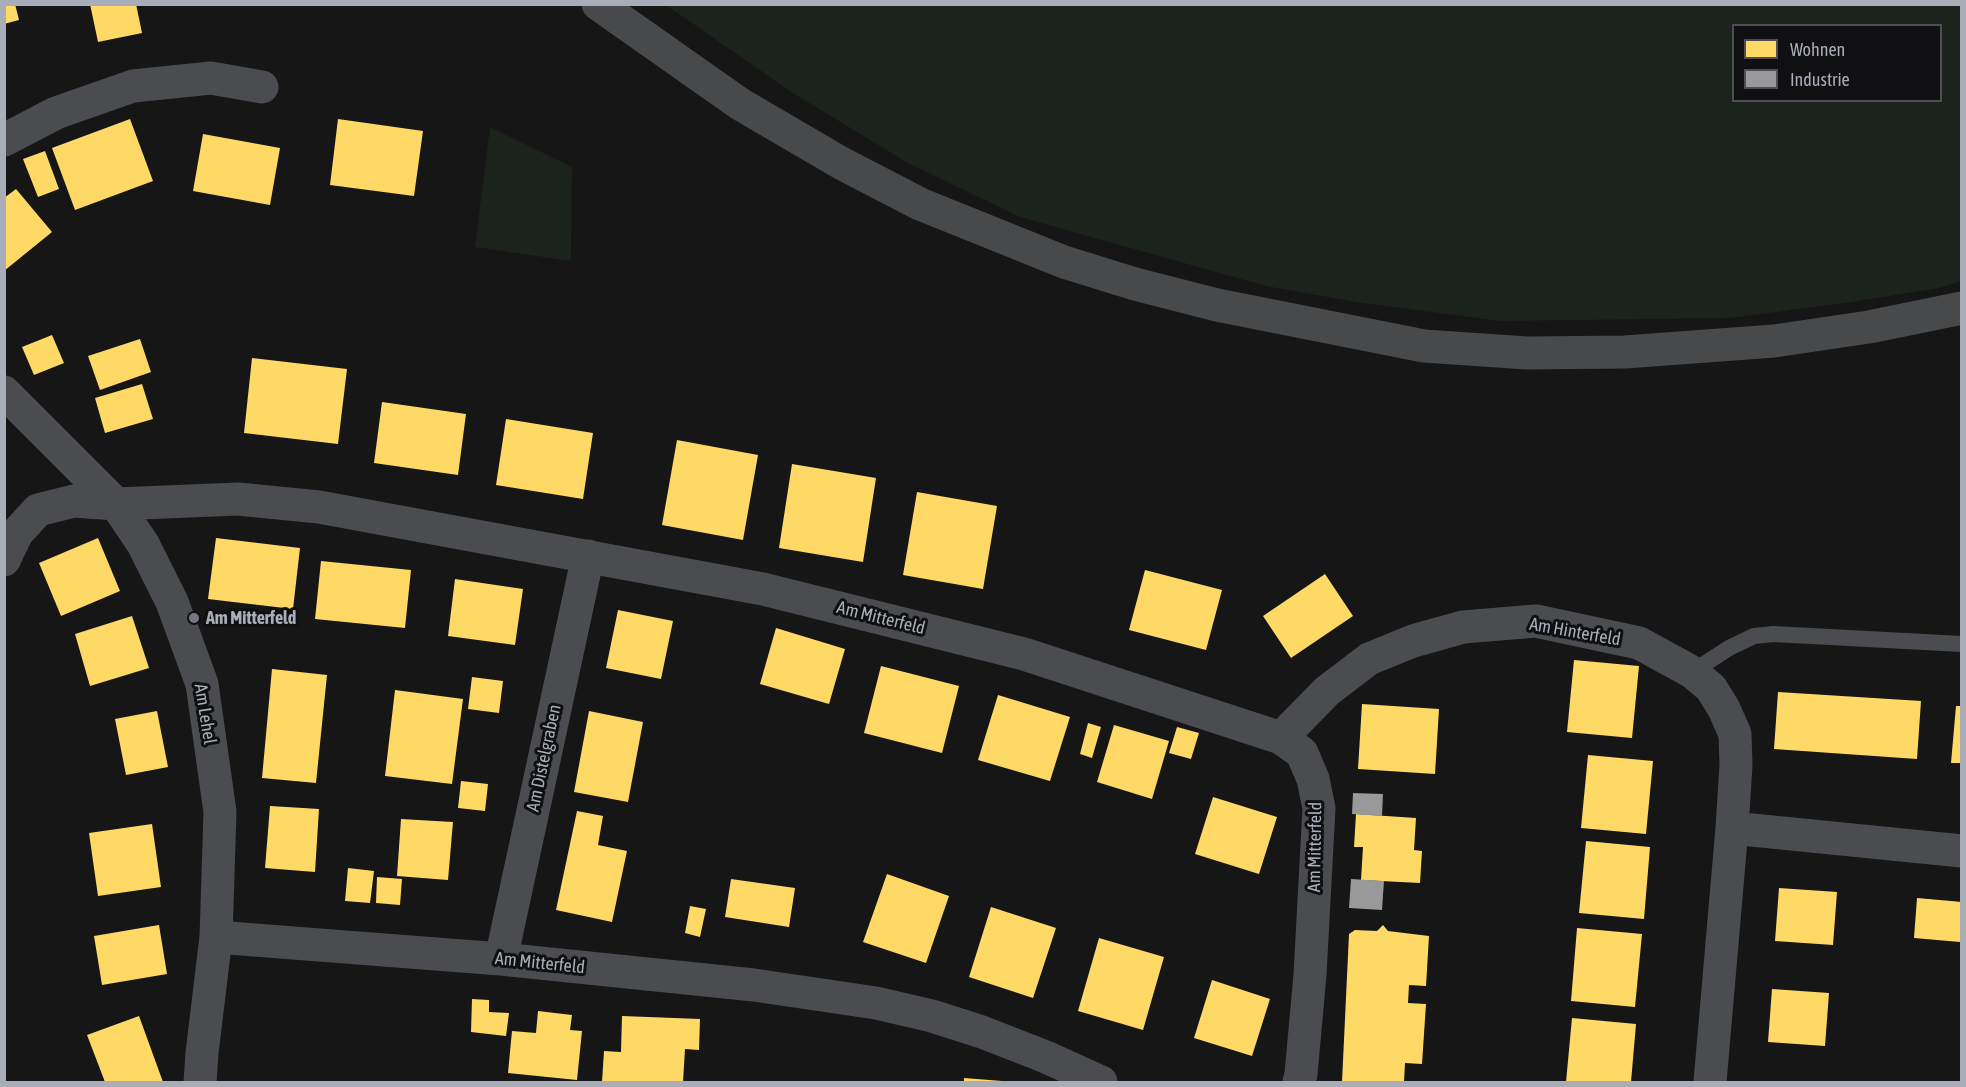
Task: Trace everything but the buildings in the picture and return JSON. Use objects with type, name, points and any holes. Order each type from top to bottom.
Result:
[{"type":"main road","points":[[598,4],[740,104],[841,163],[920,204],[1064,262],[1135,284],[1216,305],[1424,346],[1527,352],[1625,352],[1774,341],[1869,327],[1962,308]]},
{"type":"street","points":[[4,140],[56,113],[133,86],[211,78],[262,87]]},
{"type":"street","name":"Am Lehel","points":[[4,392],[116,504],[143,544],[172,602],[202,684],[220,812],[216,937],[202,1053],[201,1083]]},
{"type":"street","name":"Am Mitterfeld","points":[[116,504],[238,499],[319,507],[763,589],[1024,654],[1281,738],[1302,753],[1313,779],[1319,808],[1310,975],[1299,1083]]},
{"type":"street","points":[[4,560],[17,532],[38,510],[74,501],[116,504]]},
{"type":"street","name":"Am Distelgraben","points":[[501,959],[588,556]]},
{"type":"street","name":"Am Hinterfeld","points":[[1281,738],[1327,691],[1369,659],[1413,640],[1463,627],[1536,621],[1639,643],[1692,672],[1711,688],[1724,709],[1735,734],[1736,765],[1732,828],[1710,1083]]},
{"type":"street","points":[[1732,828],[1962,851]]},
{"type":"street","name":"Am Mitterfeld","points":[[216,937],[501,959],[754,985],[876,1003],[932,1016],[982,1032],[1046,1057],[1101,1083]]},
{"type":"lane","points":[[1692,672],[1754,636],[1773,634],[1962,644]]},
{"type":"shaded area","points":[[666,5],[1961,5],[1961,281],[1939,288],[1845,303],[1730,318],[1501,321],[1362,303],[1266,286],[1020,217],[906,162],[793,93]]},
{"type":"shaded area","points":[[490,127],[572,167],[571,261],[475,247]]},
{"type":"place","name":"Am Mitterfeld","points":[[194,618]]}]
